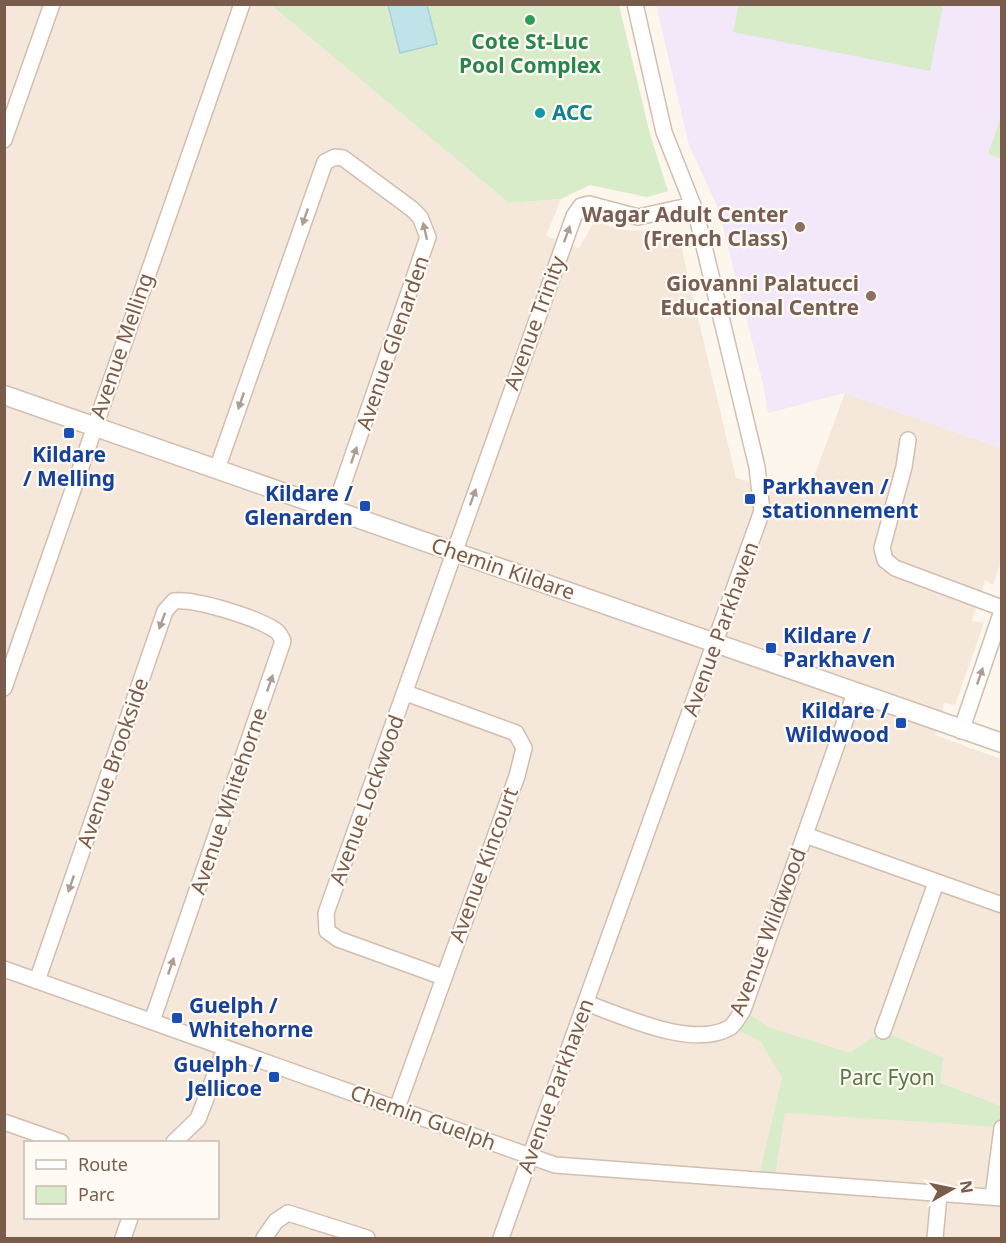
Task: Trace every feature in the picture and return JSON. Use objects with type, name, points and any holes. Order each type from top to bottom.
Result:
[{"type":"street","points":[[4,140],[52,4]]},
{"type":"street","name":"Avenue Melling","points":[[4,688],[242,4]]},
{"type":"street","name":"Avenue Parkhaven","points":[[501,1239],[759,523],[762,499],[758,467],[693,205],[664,132],[635,4]]},
{"type":"street","name":"Avenue Glenarden","points":[[217,469],[325,162],[335,157],[343,159],[420,217],[428,237],[334,510]]},
{"type":"street","name":"Avenue Trinity","points":[[455,552],[571,222],[580,207],[593,204],[638,217],[693,205]]},
{"type":"street","name":"Chemin Kildare","points":[[4,395],[961,731],[1002,743]]},
{"type":"street","points":[[908,440],[900,483],[885,532],[882,548],[885,560],[895,568],[1002,609],[961,731]]},
{"type":"street","name":"Avenue Lockwood","points":[[443,977],[338,939],[327,931],[327,913],[455,552]]},
{"type":"street","name":"Avenue Brookside","points":[[37,981],[165,611],[174,601],[188,599],[228,612]]},
{"type":"street","name":"Avenue Whitehorne","points":[[152,1021],[283,641],[278,631],[228,612]]},
{"type":"street","name":"Avenue Kincourt","points":[[397,1108],[524,757],[524,748],[516,733],[406,693]]},
{"type":"street","name":"Avenue Wildwood","points":[[586,1003],[647,1024],[690,1035],[713,1034],[731,1027],[743,1010],[855,693]]},
{"type":"street","points":[[805,835],[1002,905]]},
{"type":"street","points":[[883,1031],[936,883]]},
{"type":"street","name":"Chemin Guelph","points":[[4,969],[397,1108],[531,1158],[564,1166],[997,1198]]},
{"type":"street","points":[[176,1141],[198,1119],[225,1049]]},
{"type":"street","points":[[6,1128],[54,1141]]},
{"type":"street","points":[[997,1198],[1002,1128]]},
{"type":"street","points":[[935,1239],[939,1195]]},
{"type":"street","points":[[264,1239],[276,1221],[288,1213],[367,1239]]},
{"type":"street","points":[[123,1239],[130,1219]]},
{"type":"shaded area","points":[[5,5],[271,5],[509,203],[561,199],[546,236],[579,248],[594,222],[625,230],[678,233],[736,478],[806,498],[845,393],[1001,448],[1001,560],[993,585],[985,580],[972,621],[984,623],[955,705],[944,703],[935,735],[1001,759],[1001,1238],[5,1238]]},
{"type":"shaded area","name":"Giovanni Palatucci Educational Centre","points":[[656,5],[1001,5],[1001,448],[845,393],[768,413],[763,384],[718,208],[689,145]]},
{"type":"green space","points":[[739,4],[943,5],[930,71],[733,32]]},
{"type":"green space","points":[[271,5],[619,5],[650,134],[668,191],[647,197],[590,185],[561,199],[509,203]]},
{"type":"green space","points":[[1001,117],[1001,159],[988,154]]},
{"type":"green space","name":"Parc Fyon","points":[[743,1010],[768,1027],[850,1053],[883,1031],[943,1058],[940,1083],[1001,1106],[1001,1127],[785,1113],[774,1182],[758,1180],[782,1078],[761,1042],[731,1027]]},
{"type":"water","points":[[388,5],[427,5],[437,44],[400,53]]},
{"type":"place","name":"Cote St-Luc Pool Complex","points":[[530,20]]},
{"type":"place","name":"ACC","points":[[540,113]]},
{"type":"place","name":"Wagar Adult Center (French Class)","points":[[800,227]]},
{"type":"place","name":"Giovanni Palatucci Educational Centre","points":[[871,296]]},
{"type":"place","name":"Kildare / Melling","points":[[69,433]]},
{"type":"place","name":"Parkhaven / stationnement","points":[[750,499]]},
{"type":"place","name":"Kildare / Glenarden","points":[[365,506]]},
{"type":"place","name":"Kildare / Parkhaven","points":[[771,648]]},
{"type":"place","name":"Kildare / Wildwood","points":[[901,723]]},
{"type":"place","name":"Guelph / Whitehorne","points":[[177,1018]]},
{"type":"place","name":"Guelph / Jellicoe","points":[[274,1077]]}]
